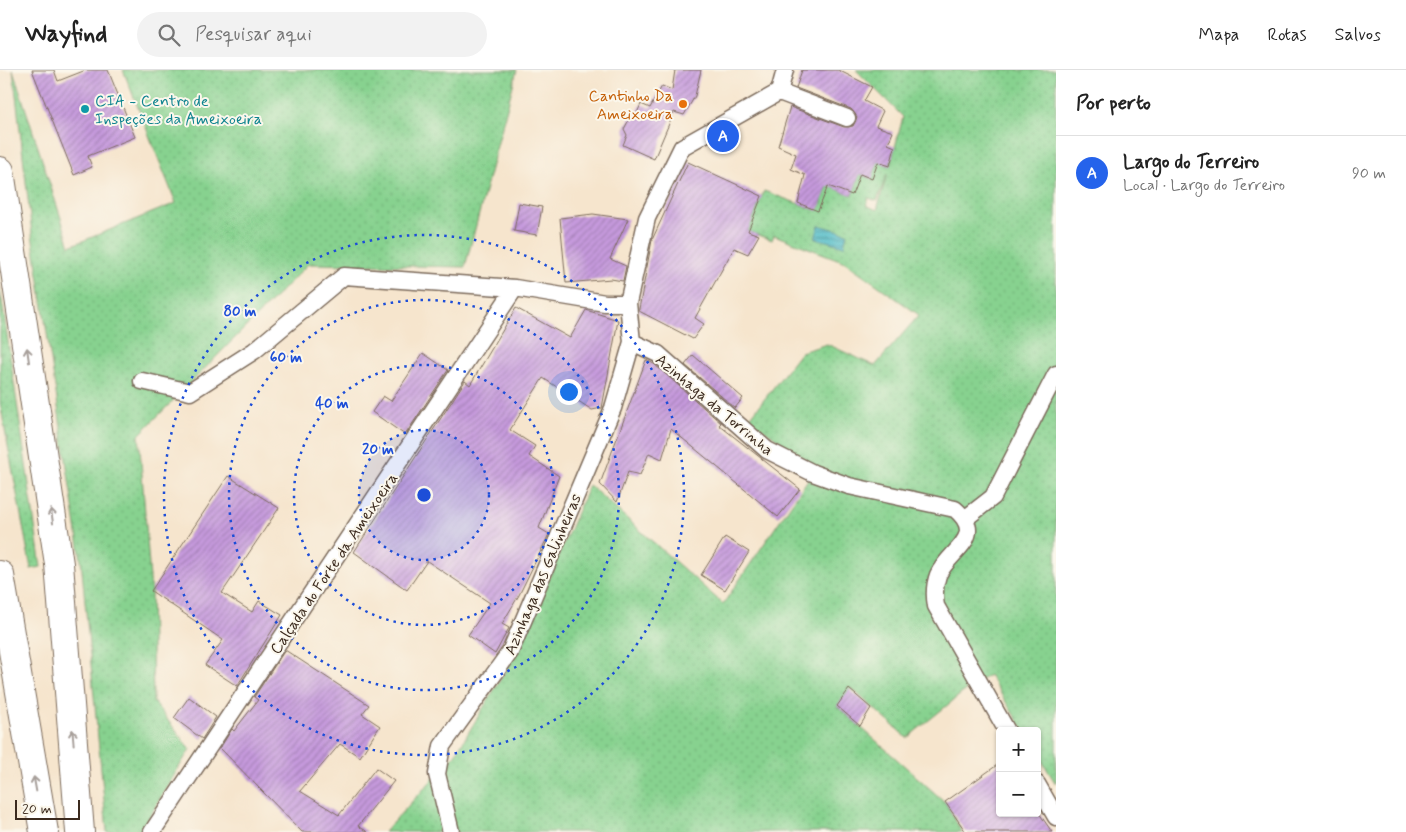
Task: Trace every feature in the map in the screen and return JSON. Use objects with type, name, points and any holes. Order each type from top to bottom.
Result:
[{"type":"highway","points":[[0,171],[59,564],[80,832]]},
{"type":"highway","points":[[0,575],[44,832]]},
{"type":"street","points":[[785,70],[779,92],[846,118]]},
{"type":"street","name":"Azinhaga das Galinheiras","points":[[451,832],[437,774],[442,746],[510,652],[613,408],[632,342],[628,303],[647,218],[682,147],[779,92]]},
{"type":"street","points":[[142,381],[190,392],[254,351],[344,276],[515,288],[605,303],[628,303]]},
{"type":"street","name":"Calçada do Forte da Ameixoeira","points":[[152,832],[515,288]]},
{"type":"street","name":"Azinhaga da Torrinha","points":[[632,342],[658,354],[767,450],[813,473],[850,486],[955,509],[966,518]]},
{"type":"street","points":[[1005,727],[936,606],[934,591],[938,574],[962,546],[969,530],[966,518],[993,497],[1056,374]]},
{"type":"street","points":[[1041,791],[1056,818]]},
{"type":"green space","points":[[13,70],[70,246],[176,203],[123,70],[517,70],[465,267],[308,264],[139,435],[151,591],[153,701],[190,749],[140,832],[107,832],[81,560],[32,234]]},
{"type":"green space","points":[[856,70],[1056,70],[1056,784],[1041,760],[1041,727],[1022,727],[989,675],[971,686],[907,738],[851,688],[837,706],[945,802],[962,832],[384,832],[455,755],[518,650],[589,485],[723,604],[809,478],[808,461],[749,419],[801,352],[827,344],[875,366],[919,315],[845,262],[774,235],[772,240],[748,231],[764,191],[818,211],[828,186],[852,195],[860,174],[872,179],[878,162],[890,166],[903,117]],"holes":[[[887,174],[877,210],[866,205],[869,198],[877,201]]]},
{"type":"green space","points":[[0,287],[41,567],[31,569],[0,403]]},
{"type":"water","points":[[819,225],[847,233],[844,246],[815,238]]},
{"type":"building","name":"CIA - Centro de Inspeções da Ameixoeira","points":[[32,70],[54,70],[58,81],[86,70],[108,70],[135,137],[88,156],[92,167],[74,175]]},
{"type":"building","points":[[675,70],[701,70],[695,96],[684,115],[674,112],[654,159],[623,145],[627,135],[624,129],[632,114],[637,113],[641,104],[650,108],[662,86],[672,90]]},
{"type":"building","points":[[802,70],[838,70],[872,87],[864,101],[883,111],[876,126],[893,132],[888,144],[895,147],[890,166],[878,162],[872,179],[860,174],[852,195],[828,186],[818,211],[798,203],[805,175],[791,169],[796,154],[778,146],[790,107],[844,127],[853,126],[857,117],[851,109],[796,88]]},
{"type":"building","points":[[688,162],[762,196],[748,231],[759,235],[748,254],[734,248],[695,318],[704,324],[693,339],[639,311],[652,240]]},
{"type":"building","points":[[519,203],[542,207],[537,235],[514,231]]},
{"type":"building","points":[[593,214],[628,219],[610,259],[626,266],[623,281],[611,279],[566,283],[560,218]]},
{"type":"building","points":[[516,308],[570,338],[586,310],[618,320],[602,408],[592,410],[543,378],[510,430],[535,446],[529,456],[559,476],[539,528],[549,534],[519,595],[502,624],[509,628],[495,654],[468,635],[490,603],[427,561],[407,590],[354,552],[465,381],[470,385]]},
{"type":"building","points":[[423,353],[448,370],[405,435],[372,412],[383,396],[391,401]]},
{"type":"building","points":[[693,355],[743,398],[735,408],[685,365]]},
{"type":"building","points":[[646,360],[654,364],[721,423],[719,425],[800,489],[778,517],[671,429],[662,459],[649,453],[640,475],[628,472],[617,502],[600,484]]},
{"type":"building","points":[[228,476],[279,508],[222,593],[252,612],[259,601],[282,615],[237,686],[205,665],[223,640],[151,591]]},
{"type":"building","points":[[725,537],[749,552],[725,590],[701,575]]},
{"type":"building","points":[[285,650],[369,705],[362,714],[380,726],[360,757],[340,744],[300,791],[339,815],[376,768],[394,781],[358,826],[368,832],[302,832],[220,748],[232,729],[234,731],[258,700],[254,697]]},
{"type":"building","points":[[849,689],[871,708],[860,726],[837,706]]},
{"type":"building","points":[[189,697],[216,717],[202,739],[174,718]]},
{"type":"building","points":[[996,766],[996,817],[1041,816],[1052,832],[966,832],[945,802]]},
{"type":"place","name":"Cantinho Da Ameixoeira","points":[[683,104]]},
{"type":"place","name":"CIA - Centro de Inspeções da Ameixoeira","points":[[85,109]]},
{"type":"place","name":"Largo do Terreiro","points":[[723,136]]}]
